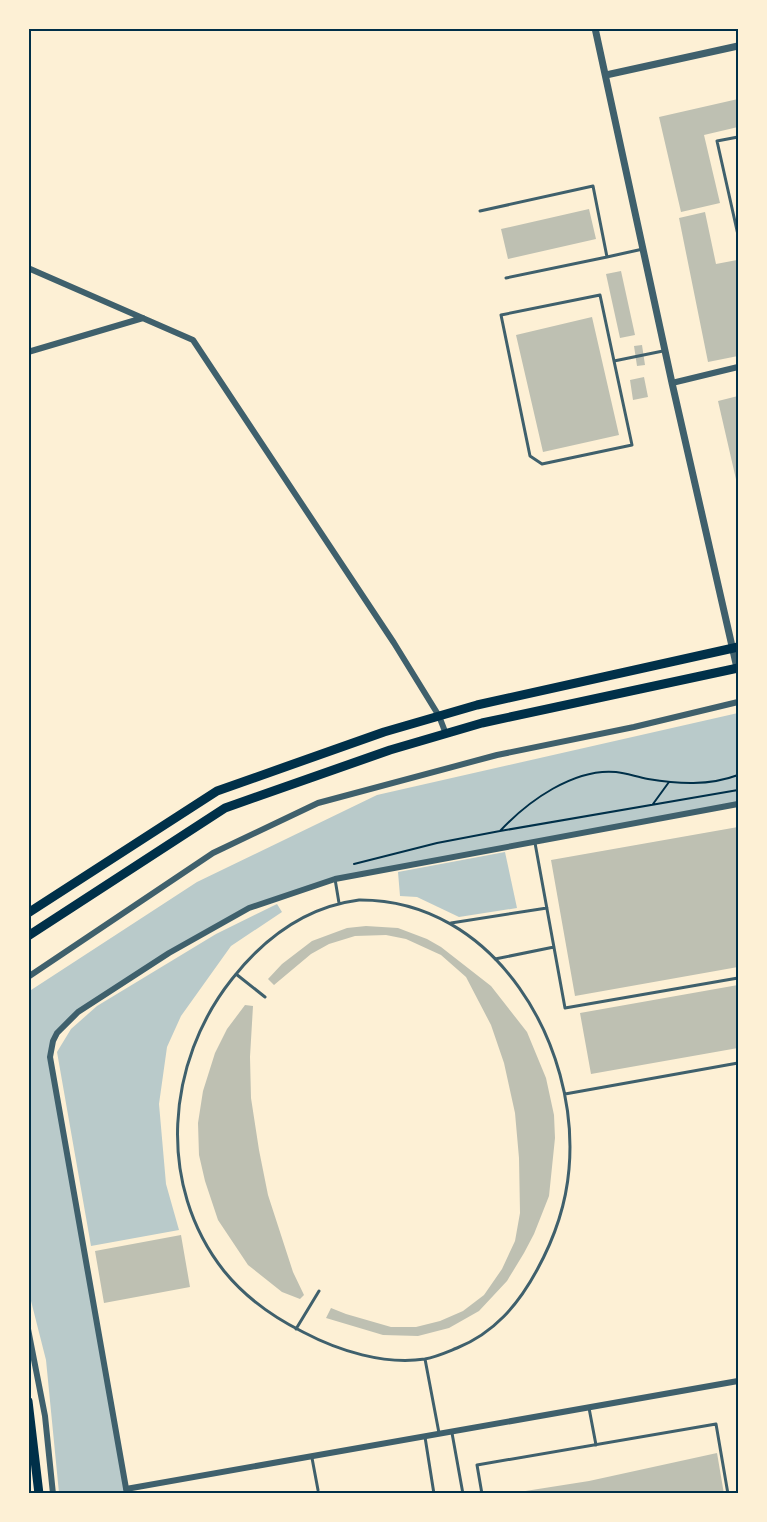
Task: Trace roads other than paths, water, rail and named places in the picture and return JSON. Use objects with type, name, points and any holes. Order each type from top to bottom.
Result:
[{"type":"main road","points":[[28,913],[217,791],[384,732],[477,705],[735,648]]},
{"type":"main road","points":[[28,936],[225,808],[390,750],[482,723],[738,668]]},
{"type":"main road","points":[[28,1401],[39,1494]]},
{"type":"street","points":[[595,28],[672,383],[738,668]]},
{"type":"street","points":[[606,75],[738,46]]},
{"type":"street","points":[[28,268],[193,340],[394,643],[439,716],[446,734]]},
{"type":"street","points":[[28,352],[143,318]]},
{"type":"street","points":[[672,383],[738,367]]},
{"type":"street","points":[[28,977],[213,853],[318,803],[497,755],[633,727],[738,702]]},
{"type":"street","points":[[738,804],[335,879],[249,908],[169,953],[68,1020],[53,1041],[50,1057],[126,1491],[738,1381]]},
{"type":"street","points":[[28,1329],[45,1416],[53,1494]]},
{"type":"lane","points":[[738,137],[717,141],[738,235]]},
{"type":"lane","points":[[480,211],[593,186],[607,256]]},
{"type":"lane","points":[[732,206],[738,205]]},
{"type":"lane","points":[[506,278],[643,249]]},
{"type":"lane","points":[[600,295],[614,361],[632,445],[542,464],[530,456],[501,315],[600,295]]},
{"type":"lane","points":[[614,361],[665,350]]},
{"type":"lane","points":[[534,841],[565,1008],[738,978]]},
{"type":"lane","points":[[335,879],[339,903]]},
{"type":"lane","points":[[381,900],[419,908],[450,923],[487,950],[515,981],[536,1014],[553,1050],[566,1094],[570,1128],[569,1169],[563,1208],[549,1247],[520,1299],[500,1321],[475,1340],[425,1359],[400,1360],[357,1354],[319,1341],[283,1322],[252,1299],[224,1270],[202,1237],[187,1201],[179,1161],[177,1119],[182,1080],[204,1020],[236,974],[255,952],[283,928],[303,916],[339,903],[381,900]]},
{"type":"lane","points":[[450,923],[547,908]]},
{"type":"lane","points":[[495,959],[554,947]]},
{"type":"lane","points":[[236,974],[265,997]]},
{"type":"lane","points":[[566,1094],[738,1063]]},
{"type":"lane","points":[[296,1329],[319,1292]]},
{"type":"lane","points":[[425,1359],[439,1433]]},
{"type":"lane","points":[[588,1407],[596,1445]]},
{"type":"lane","points":[[482,1494],[477,1465],[716,1424],[728,1494]]},
{"type":"lane","points":[[451,1431],[463,1494]]},
{"type":"lane","points":[[425,1436],[434,1494]]},
{"type":"lane","points":[[312,1456],[318,1490]]}]
